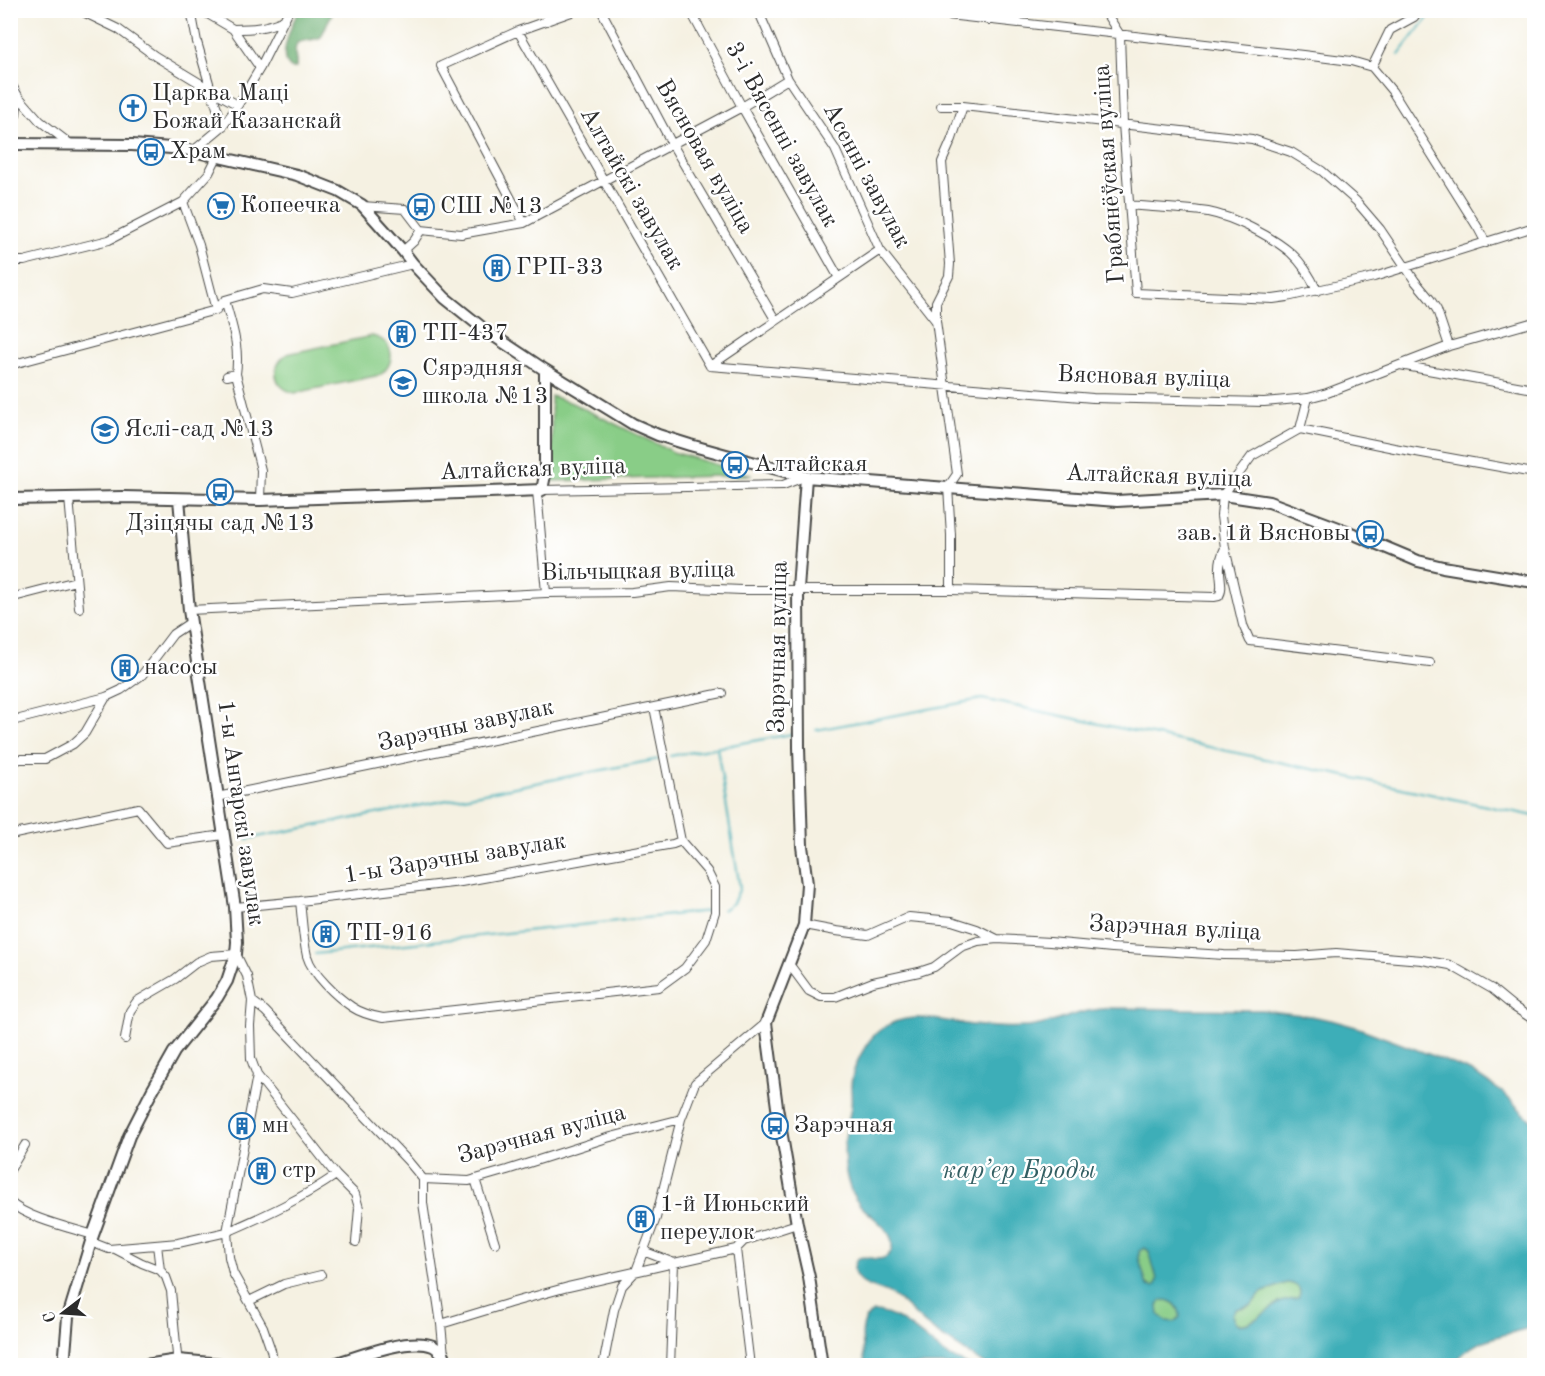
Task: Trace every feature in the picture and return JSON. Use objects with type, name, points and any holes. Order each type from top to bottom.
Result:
[{"type":"main road","name":"Алтайская вуліца","points":[[10,144],[69,143],[184,149],[297,175],[338,191],[362,206],[445,298],[485,330],[633,424],[658,435],[806,477],[1117,501],[1223,495],[1269,502],[1418,561],[1534,582]]},
{"type":"main road","points":[[540,491],[545,475],[545,370]]},
{"type":"main road","name":"Зарэчная вуліца","points":[[766,1023],[804,925],[807,884],[802,846],[798,589],[806,477]]},
{"type":"main road","name":"Алтайская вуліца","points":[[10,499],[123,497],[260,500],[540,491]]},
{"type":"main road","name":"1-ы Ангарскі завулак","points":[[64,1365],[68,1317],[92,1238],[134,1127],[174,1052],[217,998],[227,981],[236,954],[235,907],[189,610],[179,499]]},
{"type":"main road","points":[[766,1023],[777,1107],[797,1224],[809,1277],[822,1365]]},
{"type":"main road","points":[[328,1365],[404,1344],[423,1344],[434,1347],[444,1360]]},
{"type":"main road","points":[[139,1365],[178,1363],[243,1365]]},
{"type":"street","points":[[191,10],[197,42],[223,126]]},
{"type":"street","points":[[201,10],[233,29],[260,69]]},
{"type":"street","points":[[193,151],[223,126],[260,69],[289,10]]},
{"type":"street","points":[[547,10],[547,21]]},
{"type":"street","points":[[524,223],[441,66],[518,32],[577,10]]},
{"type":"street","name":"Вясновая вуліца","points":[[601,10],[672,144],[776,321]]},
{"type":"street","name":"3-і Вясенні завулак","points":[[690,10],[839,278]]},
{"type":"street","name":"Асенні завулак","points":[[758,10],[788,79],[835,149],[880,250],[936,321]]},
{"type":"street","points":[[904,10],[1303,55],[1351,61],[1372,67],[1392,91],[1486,243]]},
{"type":"street","points":[[986,10],[989,20]]},
{"type":"street","name":"Грабянёўская вуліца","points":[[1104,10],[1120,35],[1123,124],[1136,293],[1273,298],[1317,291],[1374,278],[1534,227]]},
{"type":"street","points":[[1372,67],[1390,30],[1414,16],[1419,10]]},
{"type":"street","points":[[82,11],[117,29],[155,56],[237,105]]},
{"type":"street","points":[[233,29],[253,29],[284,20]]},
{"type":"street","name":"Алтайскі завулак","points":[[518,32],[710,366]]},
{"type":"street","points":[[362,206],[405,209],[421,230],[461,234],[524,223],[742,107],[788,79]]},
{"type":"street","points":[[10,82],[39,122],[69,143]]},
{"type":"street","points":[[10,125],[16,115],[18,96]]},
{"type":"street","points":[[941,106],[963,106],[1252,140],[1292,152],[1322,171],[1356,201],[1380,230],[1437,310],[1449,346]]},
{"type":"street","points":[[951,590],[948,487],[957,474],[936,321],[936,302],[948,276],[950,264],[942,162],[963,106]]},
{"type":"street","points":[[10,261],[24,261],[109,240],[183,201],[209,172],[217,157]]},
{"type":"street","points":[[183,201],[199,245],[216,310]]},
{"type":"street","points":[[1130,205],[1209,212],[1238,221],[1291,254],[1311,276],[1317,291]]},
{"type":"street","points":[[403,251],[414,241],[421,230]]},
{"type":"street","points":[[710,366],[880,250]]},
{"type":"street","points":[[10,365],[216,310],[225,300],[263,290],[292,293],[413,264]]},
{"type":"street","points":[[225,300],[237,343],[236,374],[261,470],[260,500]]},
{"type":"street","name":"Вясновая вуліца","points":[[710,366],[1093,398],[1264,402],[1308,398],[1327,393],[1449,346],[1534,322]]},
{"type":"street","points":[[1398,364],[1534,389]]},
{"type":"street","points":[[227,376],[236,374]]},
{"type":"street","points":[[1300,429],[1308,398]]},
{"type":"street","points":[[1430,663],[1250,641],[1225,548],[1221,516],[1223,495],[1252,456],[1300,429],[1534,473]]},
{"type":"street","name":"Алтайская вуліца","points":[[540,491],[783,485],[806,477]]},
{"type":"street","points":[[540,491],[546,593]]},
{"type":"street","points":[[69,498],[79,608]]},
{"type":"street","name":"Вільчыцкая вуліца","points":[[189,610],[546,593],[632,592],[671,587],[742,590],[951,590],[1214,597],[1219,596],[1221,592],[1220,566],[1225,548]]},
{"type":"street","points":[[10,598],[75,581]]},
{"type":"street","points":[[12,721],[106,697],[120,690],[142,675],[173,634],[191,622]]},
{"type":"street","name":"Зарэчны завулак","points":[[217,797],[722,693]]},
{"type":"street","points":[[10,762],[21,759],[45,759],[73,744],[85,733],[106,697]]},
{"type":"street","points":[[300,901],[307,956],[313,971],[353,1008],[374,1017],[383,1018],[659,987],[685,968],[706,940],[715,912],[715,887],[707,871],[681,841],[654,707]]},
{"type":"street","points":[[10,835],[138,808],[167,843],[223,835]]},
{"type":"street","name":"1-ы Зарэчны завулак","points":[[235,907],[461,882],[681,841]]},
{"type":"street","name":"Зарэчная вуліца","points":[[804,925],[868,935],[909,917],[952,921],[977,929],[997,939],[1224,955],[1298,956],[1336,953],[1422,960],[1450,966],[1492,989],[1534,1020]]},
{"type":"street","points":[[789,964],[809,991],[821,997],[835,997],[873,982],[927,970],[961,947],[978,941],[997,939]]},
{"type":"street","points":[[125,1039],[130,1011],[137,1000],[175,979],[197,962],[211,956],[236,954]]},
{"type":"street","name":"1-ы Ангарскі завулак","points":[[236,954],[247,976],[252,1002],[251,1059],[257,1075],[227,1232],[231,1267],[258,1318],[274,1365]]},
{"type":"street","points":[[252,1002],[265,1011],[423,1179],[423,1203],[444,1360]]},
{"type":"street","name":"Зарэчная вуліца","points":[[423,1179],[469,1181],[607,1138],[681,1119],[695,1083],[766,1023]]},
{"type":"street","points":[[257,1075],[357,1198],[359,1208],[356,1242]]},
{"type":"street","points":[[603,1365],[614,1310],[622,1287],[636,1271],[656,1218],[681,1119]]},
{"type":"street","points":[[10,1170],[25,1145]]},
{"type":"street","points":[[10,1202],[42,1220],[92,1238],[109,1249],[114,1249],[178,1243],[227,1232],[308,1194],[336,1175]]},
{"type":"street","points":[[475,1179],[495,1243]]},
{"type":"street","points":[[441,1324],[510,1303],[636,1271],[736,1249],[744,1241],[797,1224]]},
{"type":"street","points":[[157,1245],[159,1270]]},
{"type":"street","points":[[114,1249],[159,1270],[166,1277],[171,1291],[178,1363]]},
{"type":"street","points":[[736,1249],[750,1365]]},
{"type":"street","points":[[643,1251],[674,1263]]},
{"type":"street","points":[[670,1365],[674,1263]]},
{"type":"street","points":[[249,1301],[284,1284],[321,1275]]},
{"type":"green space","points":[[299,11],[333,11],[321,37],[297,43],[296,68],[291,68],[284,55],[291,27]]},
{"type":"green space","points":[[372,336],[385,342],[391,352],[389,364],[380,375],[295,393],[288,391],[278,382],[276,371],[281,359],[287,354]]},
{"type":"green space","points":[[551,396],[572,403],[673,452],[752,475],[553,481]]},
{"type":"green space","points":[[1144,1248],[1149,1251],[1157,1279],[1153,1287],[1146,1283],[1139,1258],[1139,1251]]},
{"type":"green space","points":[[1286,1283],[1298,1287],[1300,1294],[1298,1298],[1278,1304],[1245,1324],[1239,1324],[1234,1320],[1232,1313],[1236,1309],[1247,1307],[1261,1293]]},
{"type":"green space","points":[[1168,1300],[1175,1304],[1179,1311],[1180,1317],[1175,1322],[1166,1321],[1159,1314],[1159,1302]]},
{"type":"water","name":"карʼер Броды","points":[[1106,1008],[1262,1010],[1331,1020],[1356,1027],[1472,1072],[1502,1092],[1534,1123],[1534,1326],[1480,1343],[1461,1355],[1453,1365],[987,1365],[933,1331],[896,1298],[860,1281],[854,1271],[857,1260],[865,1257],[885,1258],[892,1248],[891,1238],[887,1231],[862,1207],[852,1193],[844,1159],[852,1078],[870,1040],[880,1030],[891,1024],[913,1018],[972,1025],[1026,1027]],"holes":[[[1145,1248],[1149,1251],[1157,1279],[1153,1287],[1146,1283],[1139,1258],[1139,1251]],[[1286,1283],[1295,1285],[1300,1291],[1298,1298],[1279,1303],[1246,1324],[1235,1321],[1232,1314],[1236,1309],[1251,1305],[1261,1293]],[[1161,1301],[1171,1302],[1178,1307],[1180,1317],[1175,1322],[1166,1321],[1159,1315],[1158,1305]]]},
{"type":"water","points":[[873,1312],[900,1320],[945,1354],[968,1365],[865,1365],[864,1322]]},
{"type":"waterway","points":[[1399,55],[1434,10]]},
{"type":"waterway","points":[[816,730],[982,699],[1534,816]]},
{"type":"waterway","points":[[670,756],[792,734]]},
{"type":"waterway","points":[[717,748],[740,888],[733,903],[723,910]]},
{"type":"waterway","points":[[247,839],[659,759]]},
{"type":"waterway","points":[[315,954],[709,911]]},
{"type":"place","name":"Царква Маці Божай Казанскай","points":[[133,108]]},
{"type":"place","name":"Храм","points":[[151,152]]},
{"type":"place","name":"Копеечка","points":[[221,206]]},
{"type":"place","name":"СШ №13","points":[[421,207]]},
{"type":"place","name":"ГРП-33","points":[[497,268]]},
{"type":"place","name":"ТП-437","points":[[402,334]]},
{"type":"place","name":"Сярэдняя школа №13","points":[[403,383]]},
{"type":"place","name":"Яслі-сад №13","points":[[105,430]]},
{"type":"place","name":"Алтайская","points":[[735,465]]},
{"type":"place","name":"Дзіцячы сад №13","points":[[220,492]]},
{"type":"place","name":"зав. 1й Вясновы","points":[[1370,534]]},
{"type":"place","name":"насосы","points":[[125,668]]},
{"type":"place","name":"ТП-916","points":[[326,934]]},
{"type":"place","name":"мн","points":[[242,1126]]},
{"type":"place","name":"Зарэчная","points":[[775,1126]]},
{"type":"place","name":"стр","points":[[262,1171]]},
{"type":"place","name":"1-й Июньский переулок","points":[[641,1219]]}]
